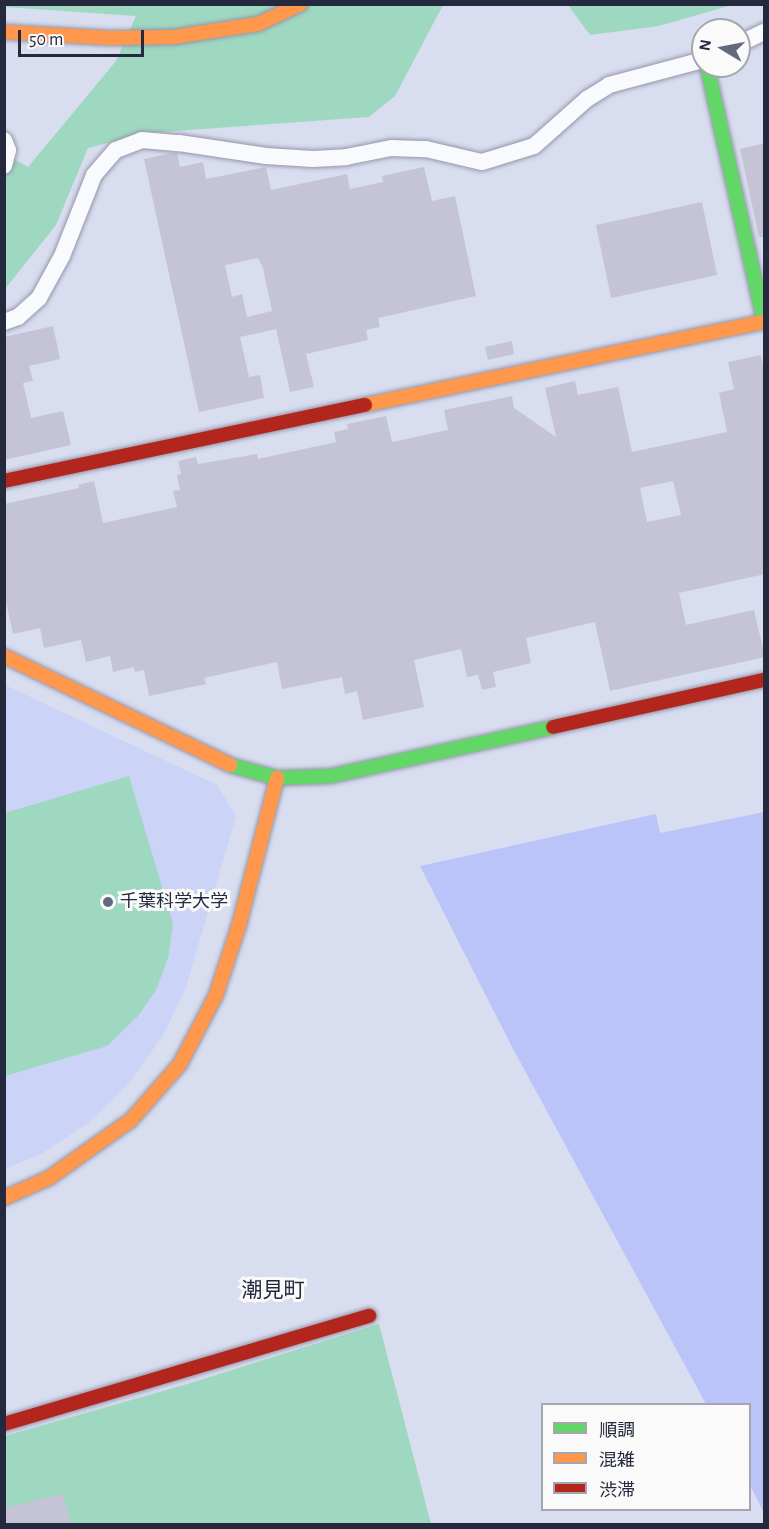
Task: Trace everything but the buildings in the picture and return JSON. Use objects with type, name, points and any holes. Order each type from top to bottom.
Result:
[{"type":"street","points":[[4,32],[110,38],[174,37],[258,24],[301,4]]},
{"type":"street","points":[[751,38],[765,32]]},
{"type":"street","points":[[4,322],[18,317],[39,298],[62,256],[94,175],[116,150],[142,140],[266,156],[313,159],[346,157],[391,148],[426,149],[482,162],[534,146],[587,99],[609,85],[691,63]]},
{"type":"street","points":[[4,481],[765,321],[710,78]]},
{"type":"street","points":[[4,140],[8,150],[4,166]]},
{"type":"street","points":[[4,656],[233,766],[277,778],[331,776],[765,680]]},
{"type":"street","points":[[4,1198],[49,1178],[131,1120],[180,1064],[216,995],[239,925],[277,778]]},
{"type":"street","points":[[4,1424],[369,1316]]},
{"type":"shaded area","name":"千葉科学大学","points":[[5,685],[217,785],[236,816],[186,987],[164,1034],[130,1082],[88,1123],[43,1153],[5,1169]]},
{"type":"shaded area","points":[[764,812],[764,1513],[751,1487],[751,1403],[705,1403],[512,1047],[420,866],[656,814],[660,833]]},
{"type":"green space","points":[[5,5],[446,5],[442,7],[395,96],[369,117],[147,133],[88,148],[56,225],[5,289],[5,154],[28,167],[116,61],[136,16],[5,7]]},
{"type":"green space","points":[[568,5],[732,5],[659,26],[590,35]]},
{"type":"green space","points":[[129,776],[173,924],[168,958],[156,990],[138,1016],[107,1046],[5,1076],[5,813]]},
{"type":"green space","points":[[379,1324],[431,1524],[5,1524],[5,1436],[184,1385]]},
{"type":"traffic: fast","points":[[710,78],[764,320]]},
{"type":"traffic: fast","points":[[230,765],[277,778],[331,776],[553,727]]},
{"type":"traffic: slow","points":[[4,32],[110,38],[174,37],[258,24],[301,4]]},
{"type":"traffic: slow","points":[[365,405],[764,322]]},
{"type":"traffic: slow","points":[[4,656],[230,765]]},
{"type":"traffic: slow","points":[[4,1198],[49,1178],[131,1120],[180,1064],[216,995],[239,925],[277,778]]},
{"type":"traffic: jam","points":[[4,481],[365,405]]},
{"type":"traffic: jam","points":[[553,727],[764,680]]},
{"type":"traffic: jam","points":[[4,1424],[369,1316]]},
{"type":"place","name":"千葉科学大学","points":[[108,902]]},
{"type":"district","name":"潮見町","points":[[273,1291]]}]
